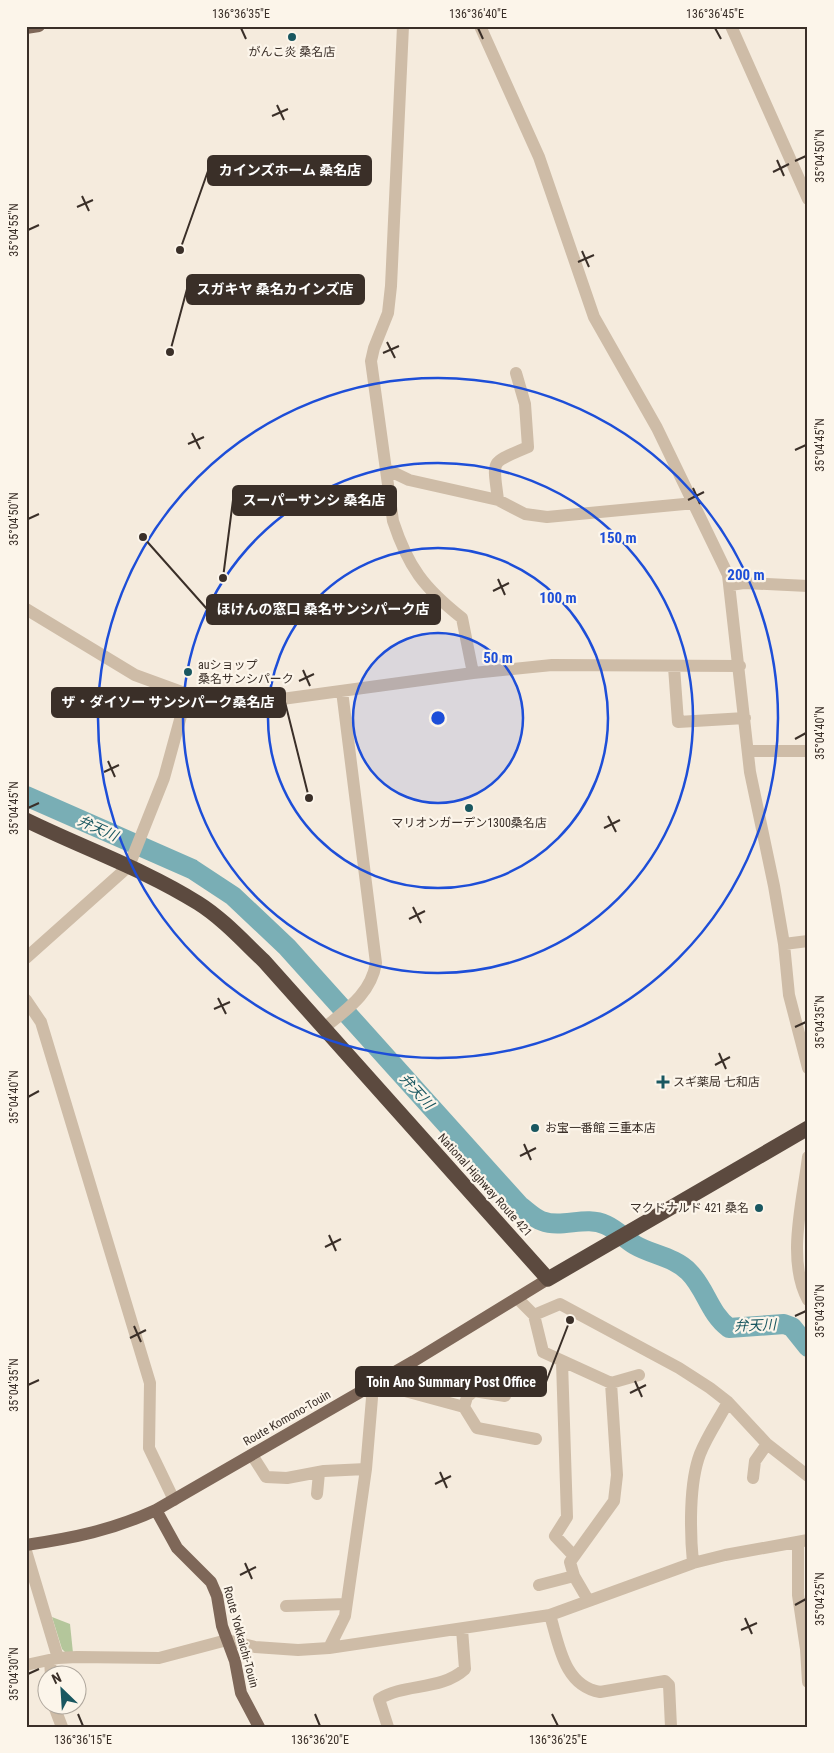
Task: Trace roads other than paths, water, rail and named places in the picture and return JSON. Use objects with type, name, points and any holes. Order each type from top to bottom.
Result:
[{"type":"highway","name":"National Highway Route 421","points":[[26,820],[131,861],[199,904],[223,923],[264,961],[548,1279]]},
{"type":"highway","points":[[548,1279],[808,1128]]},
{"type":"main road","points":[[26,28],[39,26]]},
{"type":"main road","name":"Route Komono-Touin","points":[[26,1545],[84,1536],[129,1523],[156,1510],[395,1372],[548,1279]]},
{"type":"main road","name":"Route Yokkaichi-Touin","points":[[156,1510],[177,1548],[211,1582],[234,1661],[241,1693],[259,1727]]},
{"type":"street","points":[[403,26],[391,286],[388,313],[374,348],[371,361],[393,521],[401,547],[408,563],[423,581],[442,602],[462,618],[473,673]]},
{"type":"street","points":[[480,26],[539,157],[594,317],[657,428],[724,564],[730,585],[750,772],[784,944],[789,995],[808,1068]]},
{"type":"street","points":[[731,26],[808,199]]},
{"type":"street","points":[[498,500],[494,467],[498,460],[528,447],[525,404],[516,373]]},
{"type":"street","points":[[386,469],[409,480],[498,500],[525,514],[547,517],[695,503]]},
{"type":"street","points":[[730,585],[744,582],[808,586]]},
{"type":"street","points":[[26,609],[135,675],[187,694],[234,701],[257,701],[521,668],[552,666],[740,666]]},
{"type":"street","points":[[674,667],[678,722],[745,718]]},
{"type":"street","points":[[324,1028],[356,1001],[370,984],[374,972],[376,954],[342,691]]},
{"type":"street","points":[[26,958],[131,861],[164,778],[187,694]]},
{"type":"street","points":[[748,751],[808,751]]},
{"type":"street","points":[[784,944],[808,941]]},
{"type":"street","points":[[26,1000],[42,1022],[150,1383],[149,1448],[174,1500]]},
{"type":"street","points":[[806,1294],[798,1275],[796,1254],[808,1157]]},
{"type":"street","points":[[517,1298],[534,1315],[542,1352],[611,1383],[639,1375]]},
{"type":"street","points":[[534,1315],[560,1304],[679,1368],[728,1402],[767,1444],[808,1476]]},
{"type":"street","points":[[562,1362],[566,1517],[555,1536],[574,1556]]},
{"type":"street","points":[[395,1372],[405,1391],[410,1394],[464,1407],[477,1428],[536,1438]]},
{"type":"street","points":[[588,1600],[574,1576],[570,1562],[614,1500],[617,1475],[611,1383]]},
{"type":"street","points":[[329,1648],[346,1616],[346,1604],[366,1468],[372,1398],[370,1386]]},
{"type":"street","points":[[464,1407],[467,1397],[474,1391],[504,1396]]},
{"type":"street","points":[[693,1563],[690,1528],[696,1469],[700,1453],[728,1402]]},
{"type":"street","points":[[753,1478],[755,1461],[767,1444]]},
{"type":"street","points":[[252,1455],[266,1478],[287,1478],[366,1468]]},
{"type":"street","points":[[317,1494],[319,1473]]},
{"type":"street","points":[[26,1665],[54,1659],[159,1658],[227,1640],[254,1647],[289,1650],[329,1648],[550,1616],[588,1600],[693,1563],[725,1554],[803,1541],[798,1595],[806,1648],[808,1682]]},
{"type":"street","points":[[26,1551],[54,1659],[53,1666]]},
{"type":"street","points":[[539,1586],[574,1576]]},
{"type":"street","points":[[286,1606],[346,1604]]},
{"type":"street","points":[[550,1616],[569,1674],[593,1691],[600,1692],[665,1681],[670,1685],[671,1727]]},
{"type":"street","points":[[388,1727],[379,1699],[388,1693],[442,1682],[457,1676],[465,1669],[462,1628]]},
{"type":"waterway","name":"弁天川","points":[[26,796],[192,869],[233,896],[287,947],[520,1206],[534,1217],[558,1224],[590,1221],[606,1225],[635,1245],[677,1263],[689,1272],[700,1286],[712,1308],[729,1328],[784,1324],[792,1327],[808,1347]]},
{"type":"place","name":"がんこ炎 桑名店","points":[[292,37]]},
{"type":"place","name":"カインズホーム 桑名店","points":[[180,250]]},
{"type":"place","name":"スガキヤ 桑名カインズ店","points":[[170,352]]},
{"type":"place","name":"ほけんの窓口 桑名サンシパーク店","points":[[143,537]]},
{"type":"place","name":"スーパーサンシ 桑名店","points":[[223,578]]},
{"type":"place","name":"auショップ 桑名サンシパーク","points":[[188,672]]},
{"type":"place","name":"ザ・ダイソー サンシパーク桑名店","points":[[309,798]]},
{"type":"place","name":"マリオンガーデン1300桑名店","points":[[469,808]]},
{"type":"place","name":"スギ薬局 七和店","points":[[663,1082]]},
{"type":"place","name":"お宝一番館 三重本店","points":[[535,1128]]},
{"type":"place","name":"マクドナルド 421 桑名","points":[[759,1208]]},
{"type":"place","name":"Toin Ano Summary Post Office","points":[[570,1320]]}]
